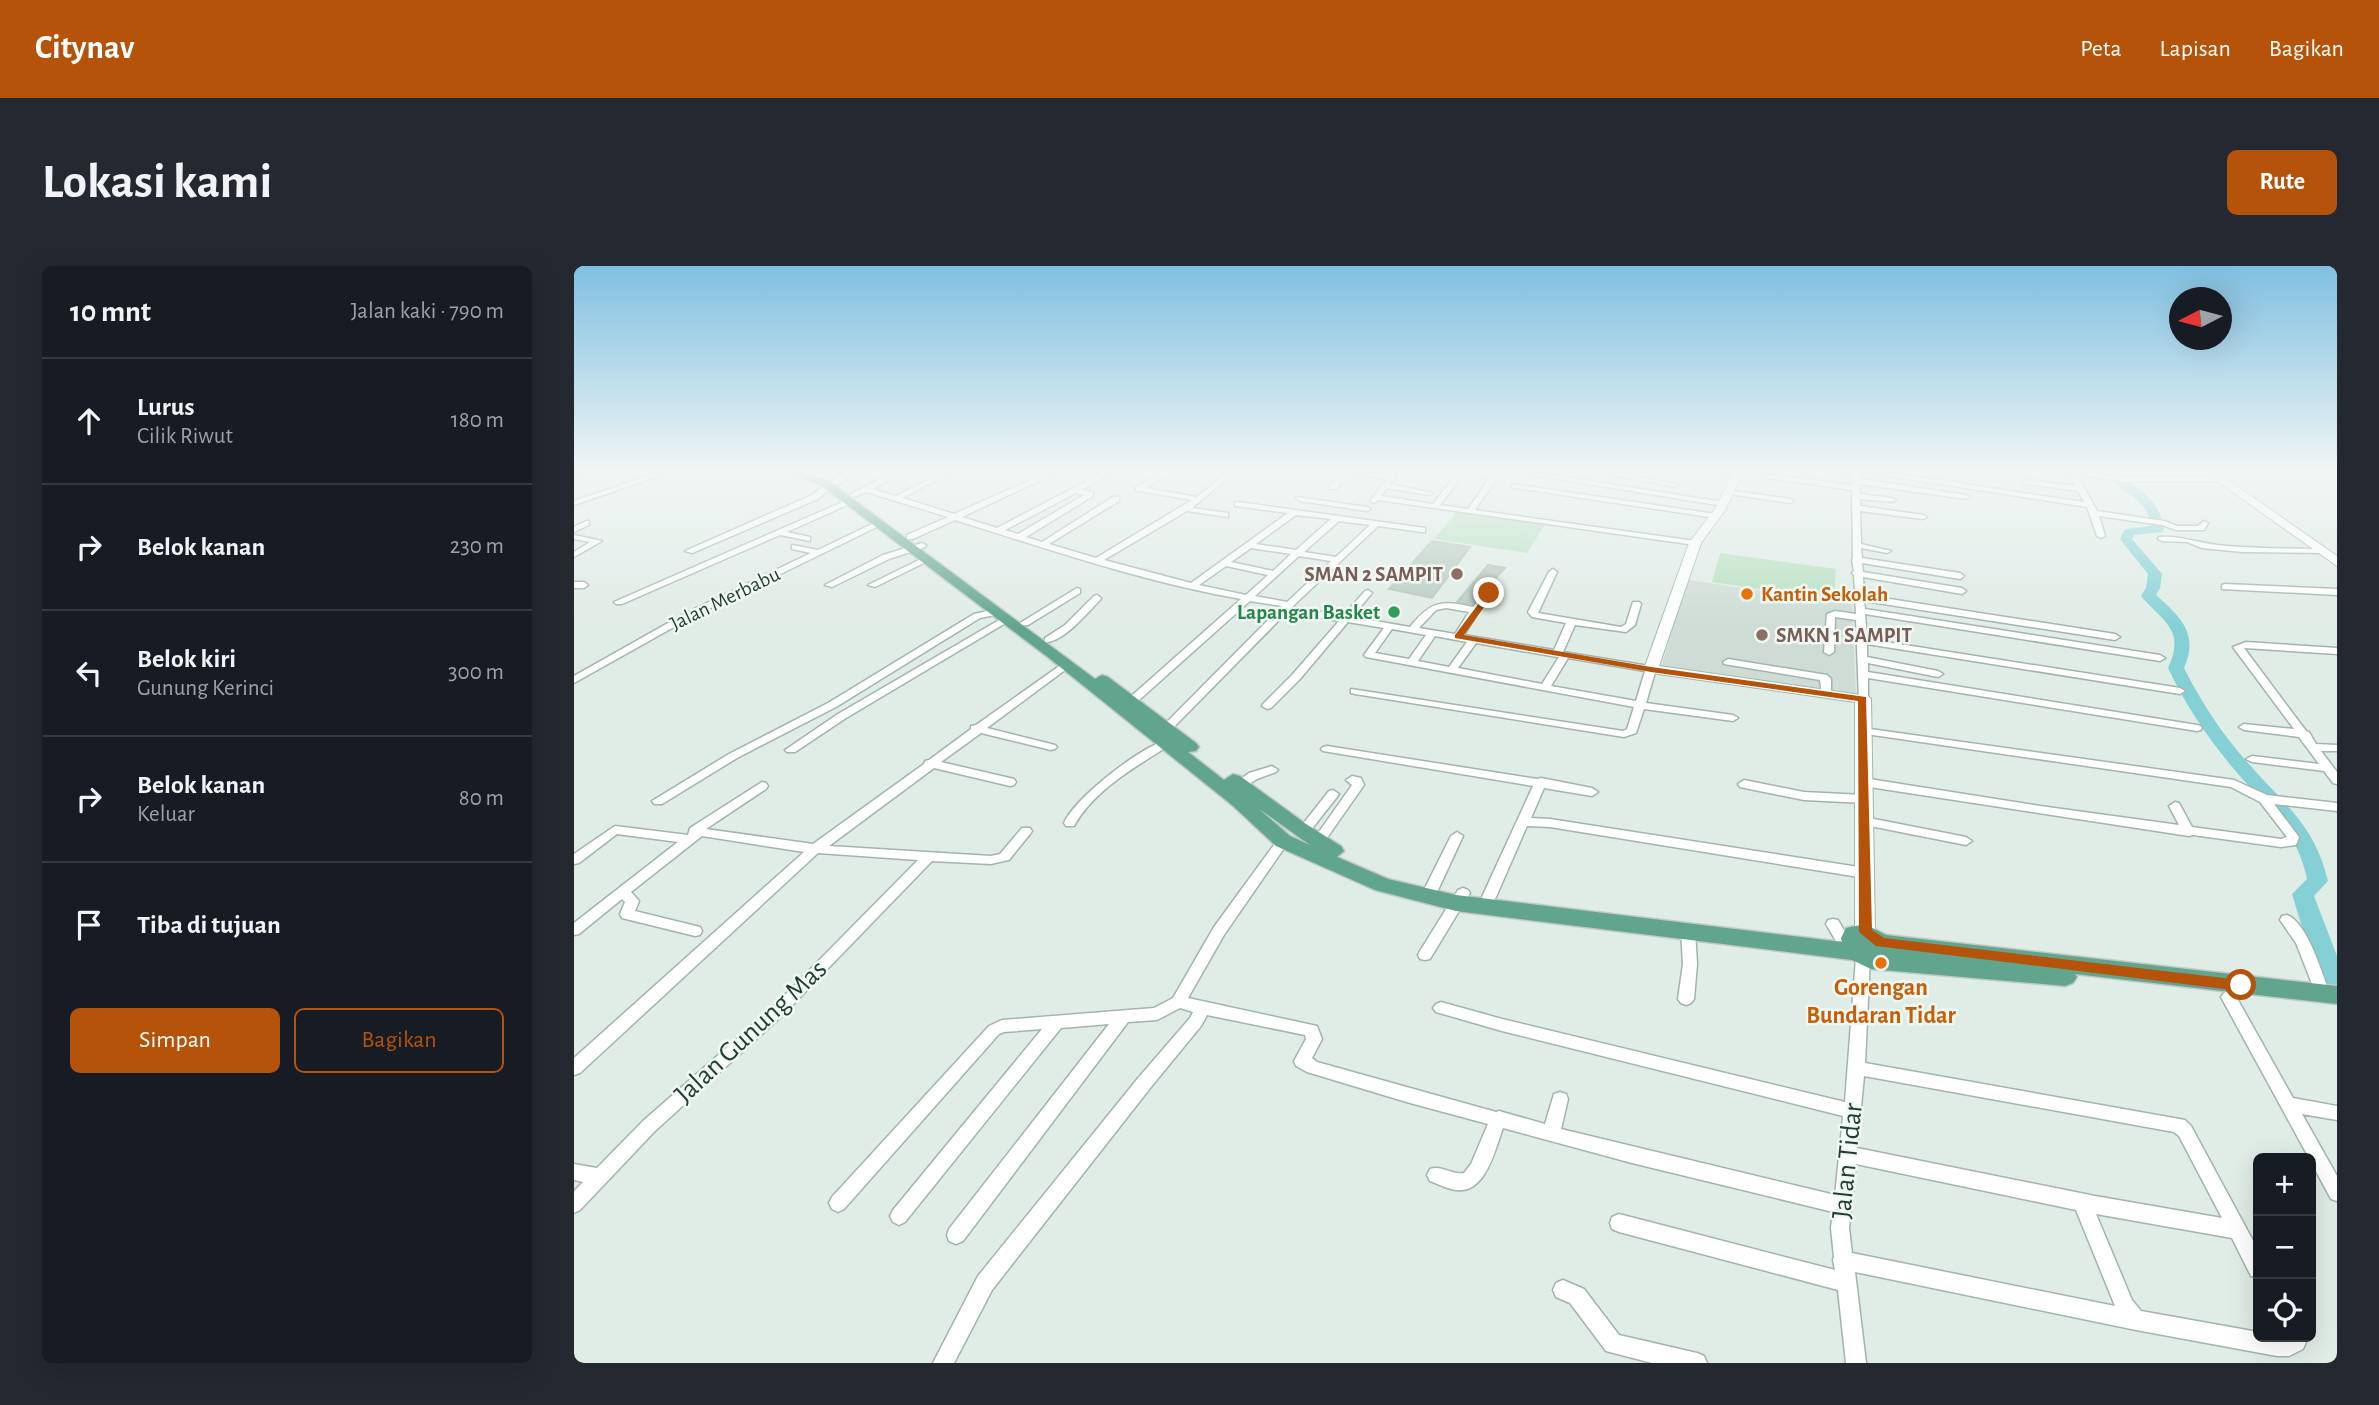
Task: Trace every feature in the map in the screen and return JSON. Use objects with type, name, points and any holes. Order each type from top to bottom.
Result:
[{"type":"main road","points":[[887,524],[1165,736],[1311,837],[1383,873],[1459,898],[1489,897],[2173,983],[2332,998]]},
{"type":"main road","points":[[917,548],[1009,618]]},
{"type":"main road","points":[[1165,736],[1283,841],[1382,885],[1688,930],[1859,943]]},
{"type":"main road","points":[[2173,983],[2229,997],[2332,998]]},
{"type":"street","points":[[688,551],[752,524]]},
{"type":"street","points":[[619,603],[780,533],[807,524]]},
{"type":"street","name":"Jalan Merbabu","points":[[576,679],[675,622],[820,553],[847,524]]},
{"type":"street","points":[[872,586],[947,524]]},
{"type":"street","points":[[975,524],[1192,586],[1346,619],[1651,669],[1863,699]]},
{"type":"street","points":[[997,531],[1010,524]]},
{"type":"street","points":[[1018,538],[1041,524]]},
{"type":"street","points":[[1042,545],[1075,524]]},
{"type":"street","points":[[1097,561],[1160,524]]},
{"type":"street","points":[[1192,586],[1278,524]]},
{"type":"street","points":[[1127,707],[1330,524]]},
{"type":"street","points":[[1070,823],[1074,812],[1165,736],[1288,607],[1376,524]]},
{"type":"street","points":[[1385,524],[1422,530]]},
{"type":"street","points":[[1571,524],[1695,543]]},
{"type":"street","points":[[1355,691],[1624,734],[1632,731],[1695,543],[1710,524]]},
{"type":"street","points":[[1856,524],[1856,560],[1864,641],[1863,790],[1866,873],[1859,943]]},
{"type":"street","points":[[2097,524],[2101,536]]},
{"type":"street","points":[[2165,524],[2194,528],[2202,528],[2204,524]]},
{"type":"street","points":[[2284,524],[2337,562]]},
{"type":"street","points":[[780,533],[807,539]]},
{"type":"street","points":[[574,537],[598,541],[574,555]]},
{"type":"street","points":[[2162,539],[2188,540],[2204,546],[2242,550],[2322,551]]},
{"type":"street","points":[[1250,545],[1338,560]]},
{"type":"street","points":[[1856,545],[1886,551]]},
{"type":"street","points":[[795,547],[820,553]]},
{"type":"street","points":[[829,585],[917,548]]},
{"type":"street","points":[[1856,560],[1960,576]]},
{"type":"street","points":[[1225,563],[1276,574]]},
{"type":"street","points":[[1553,572],[1533,613],[1623,630],[1630,625],[1636,604]]},
{"type":"street","points":[[1857,573],[1962,591]]},
{"type":"street","points":[[725,586],[723,589],[735,593]]},
{"type":"street","points":[[2225,587],[2337,592]]},
{"type":"street","points":[[790,750],[1009,618],[1077,591]]},
{"type":"street","points":[[1267,706],[1296,677],[1368,593]]},
{"type":"street","points":[[1458,636],[1489,593]]},
{"type":"street","points":[[1859,597],[2115,637]]},
{"type":"street","points":[[574,1068],[815,849],[975,728],[1057,653],[1068,627],[1097,598]]},
{"type":"street","points":[[1412,629],[1428,609],[1446,605],[1475,610]]},
{"type":"street","points":[[1829,652],[1830,616],[1835,614],[1861,615],[2160,658]]},
{"type":"street","points":[[658,802],[733,755],[832,705],[977,616],[1009,618]]},
{"type":"street","points":[[1546,686],[1572,621]]},
{"type":"street","points":[[1390,626],[1369,655],[1640,705],[1733,718]]},
{"type":"street","points":[[1412,663],[1432,633]]},
{"type":"street","points":[[1453,669],[1474,639]]},
{"type":"street","points":[[1864,641],[2179,691]]},
{"type":"street","points":[[2337,651],[2246,645],[2238,647],[2337,780]]},
{"type":"street","points":[[1863,659],[1938,674]]},
{"type":"street","points":[[1728,662],[1823,677],[1826,679],[1826,694]]},
{"type":"street","points":[[1864,674],[2197,728]]},
{"type":"street","points":[[576,679],[590,679],[590,682]]},
{"type":"street","points":[[2244,727],[2305,734]]},
{"type":"street","points":[[975,728],[1051,747]]},
{"type":"street","points":[[1863,731],[2234,784],[2266,799],[2337,807]]},
{"type":"street","points":[[2314,747],[2337,748]]},
{"type":"street","points":[[1327,749],[1592,792]]},
{"type":"street","points":[[2252,760],[2327,768]]},
{"type":"street","points":[[929,763],[1010,782]]},
{"type":"street","points":[[1238,785],[1253,776],[1272,770]]},
{"type":"street","points":[[1311,837],[1358,785],[1357,781],[1352,780]]},
{"type":"street","points":[[1489,897],[1541,782]]},
{"type":"street","points":[[1744,784],[1804,796],[1863,790],[2189,832],[2292,842],[2290,830],[2266,799]]},
{"type":"street","points":[[574,930],[694,836],[696,829],[762,786]]},
{"type":"street","points":[[1311,837],[1333,794]]},
{"type":"street","points":[[2175,806],[2189,832]]},
{"type":"street","points":[[1864,821],[1966,841]]},
{"type":"street","points":[[1524,822],[1550,823],[1866,873]]},
{"type":"street","points":[[574,860],[615,830],[927,858],[997,860],[1004,857],[1026,831]]},
{"type":"street","points":[[1432,888],[1457,836]]},
{"type":"street","points":[[838,1203],[990,1033],[1002,1026],[1157,1014],[1178,1002],[1219,931],[1283,841]]},
{"type":"street","name":"Jalan Gunung Mas","points":[[574,1204],[649,1126],[777,1012],[927,858]]},
{"type":"street","points":[[623,892],[632,901],[627,914],[695,931]]},
{"type":"street","points":[[1425,955],[1459,898]]},
{"type":"street","points":[[2287,920],[2302,941],[2332,998]]},
{"type":"street","points":[[1686,999],[1690,964],[1688,930]]},
{"type":"street","name":"Jalan Tidar","points":[[1856,1363],[1842,1259],[1841,1205],[1857,1068],[1859,943]]},
{"type":"street","points":[[2229,997],[2337,1193]]},
{"type":"street","points":[[1178,1002],[1312,1030],[1314,1039],[1302,1061],[1313,1067],[1410,1096],[1632,1155],[1841,1205]]},
{"type":"street","points":[[943,1363],[985,1283],[1196,1022],[1202,1007]]},
{"type":"street","points":[[1441,1008],[1853,1111]]},
{"type":"street","points":[[957,1235],[1124,1016]]},
{"type":"street","points":[[899,1216],[1057,1022]]},
{"type":"street","points":[[1857,1068],[2179,1125],[2192,1143],[2253,1260]]},
{"type":"street","points":[[1552,1132],[1560,1098]]},
{"type":"street","points":[[2288,1104],[2337,1113]]},
{"type":"street","points":[[1436,1175],[1457,1182],[1469,1180],[1478,1169],[1499,1118]]},
{"type":"street","points":[[1846,1154],[2236,1230]]},
{"type":"street","points":[[574,1172],[599,1177]]},
{"type":"street","points":[[2082,1202],[2125,1307],[2136,1320]]},
{"type":"street","points":[[1619,1223],[1845,1282]]},
{"type":"street","points":[[1842,1259],[2253,1342]]},
{"type":"street","points":[[1563,1290],[1577,1296],[1613,1344],[1697,1363]]},
{"type":"street","points":[[2255,1342],[2277,1346],[2289,1346],[2296,1342]]},
{"type":"shaded area","name":"SMKN 1 SAMPIT","points":[[1688,580],[1852,604],[1856,695],[1661,667]]},
{"type":"green space","points":[[1447,524],[1545,524],[1527,553],[1434,539]]},
{"type":"green space","points":[[1720,553],[1836,569],[1834,600],[1712,582]]},
{"type":"building","points":[[1432,541],[1470,547],[1432,598],[1389,589]]},
{"type":"building","points":[[1488,565],[1505,568],[1472,604],[1457,602]]},
{"type":"waterway","points":[[2158,524],[2158,529],[2129,532],[2126,539],[2155,574],[2153,588],[2148,596],[2173,619],[2182,636],[2183,646],[2176,668],[2200,712],[2220,740],[2285,813],[2309,848],[2318,881],[2303,894],[2313,927],[2337,981]]},
{"type":"place","name":"SMAN 2 SAMPIT","points":[[1457,574]]},
{"type":"place","name":"Kantin Sekolah","points":[[1747,594]]},
{"type":"place","name":"Lapangan Basket","points":[[1394,612]]},
{"type":"place","name":"SMKN 1 SAMPIT","points":[[1762,635]]},
{"type":"place","name":"Gorengan Bundaran Tidar","points":[[1881,963]]},
{"type":"route","points":[[1489,593],[1458,636],[1651,669],[1863,699],[1866,932],[1874,935],[1881,943],[2241,985]]}]
